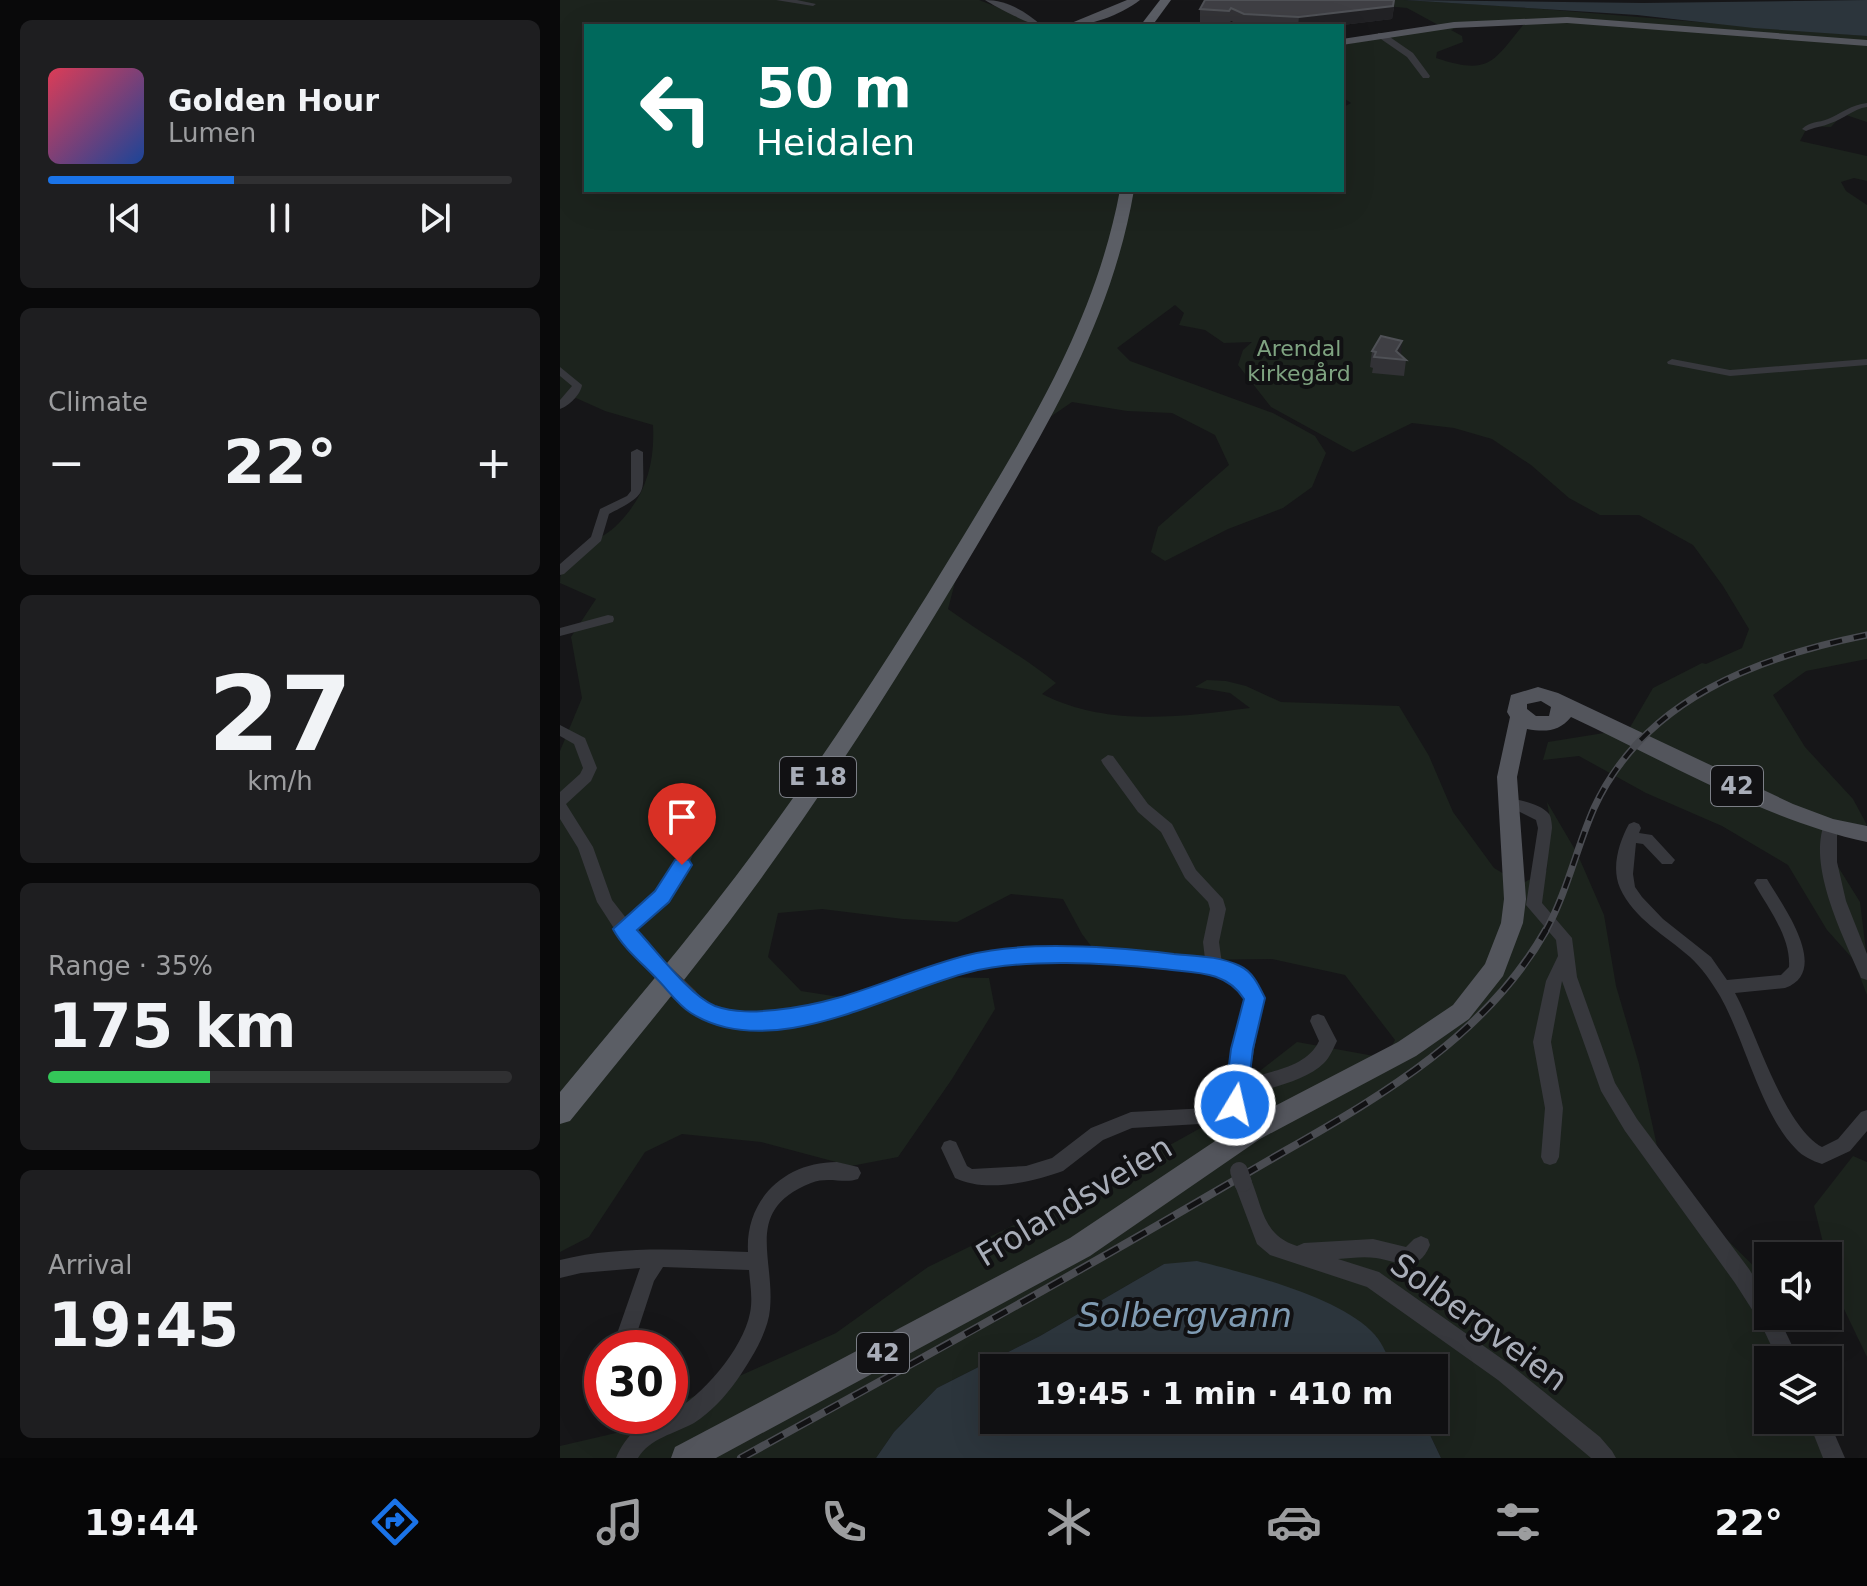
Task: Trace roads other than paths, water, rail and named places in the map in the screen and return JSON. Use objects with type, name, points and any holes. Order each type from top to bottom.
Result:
[{"type":"highway","points":[[1150,24],[1168,0]]},
{"type":"highway","name":"E 18","points":[[560,1094],[626,1014],[763,834],[825,751],[876,674],[1070,345],[1104,260],[1119,192]]},
{"type":"highway","name":"E 18","points":[[560,1112],[769,848],[904,653],[1016,464],[1080,347],[1112,260],[1127,192]]},
{"type":"main road","points":[[989,0],[1017,11],[1034,24]]},
{"type":"main road","points":[[1076,24],[1105,15],[1136,0]]},
{"type":"main road","points":[[1087,24],[1136,0]]},
{"type":"main road","points":[[1344,42],[1499,21],[1576,20],[1867,43]]},
{"type":"main road","name":"42","points":[[1554,717],[1545,695],[1526,695],[1516,704],[1520,716],[1532,723],[1554,717],[1609,729],[1830,826],[1867,834]]},
{"type":"main road","name":"Frolandsveien","points":[[686,1458],[1236,1167],[1244,1123],[1407,1049],[1439,1029],[1478,993],[1495,969],[1512,923],[1515,899],[1507,777],[1520,716]]},
{"type":"main road","points":[[1512,752],[1554,717]]},
{"type":"street","points":[[779,0],[813,4]]},
{"type":"street","points":[[1381,35],[1410,55],[1426,76]]},
{"type":"street","points":[[1806,129],[1811,124],[1829,122],[1854,107],[1867,105]]},
{"type":"street","points":[[1672,362],[1730,373],[1867,362]]},
{"type":"street","points":[[560,370],[577,385],[560,406]]},
{"type":"street","points":[[560,571],[597,538],[604,512],[631,498],[637,491],[637,452]]},
{"type":"street","points":[[560,632],[608,619]]},
{"type":"street","points":[[560,730],[580,741],[590,768],[586,777],[560,804],[585,847],[605,902],[643,953],[695,1005],[713,1015],[747,1022],[768,1022],[829,1012],[968,963],[997,958],[1107,955],[1214,967],[1233,972],[1243,979],[1255,998],[1242,1049],[1235,1105],[1244,1123]]},
{"type":"street","points":[[1108,760],[1143,808],[1167,828],[1190,874],[1215,899],[1218,909],[1211,942],[1214,967]]},
{"type":"street","points":[[1508,803],[1522,806],[1543,817],[1545,828],[1534,905],[1564,938],[1578,1007],[1607,1086],[1631,1125],[1742,1276],[1782,1346]]},
{"type":"street","points":[[623,929],[662,897],[682,865],[697,823]]},
{"type":"street","points":[[1830,826],[1828,852],[1843,914],[1867,973]]},
{"type":"street","points":[[1667,860],[1647,839],[1631,833],[1625,850],[1626,882],[1634,897],[1714,971],[1779,1109],[1804,1146],[1822,1156],[1844,1145],[1867,1118]]},
{"type":"street","points":[[1723,987],[1785,981],[1797,969],[1798,955],[1794,943],[1762,883]]},
{"type":"street","points":[[1550,1157],[1554,1108],[1542,1042],[1554,981],[1567,957]]},
{"type":"street","points":[[1239,1088],[1299,1070],[1316,1060],[1325,1051],[1328,1041],[1318,1021]]},
{"type":"street","name":"Frolandsveien","points":[[950,1148],[961,1172],[971,1177],[1026,1174],[1057,1165],[1097,1134],[1131,1120],[1244,1123]]},
{"type":"street","name":"Solbergveien","points":[[1236,1167],[1264,1238],[1287,1253],[1372,1279],[1505,1373],[1593,1444],[1605,1458]]},
{"type":"street","points":[[627,1458],[633,1443],[690,1414],[718,1391],[758,1321],[762,1308],[758,1219],[777,1193],[798,1179],[820,1171],[839,1169],[852,1173]]},
{"type":"street","points":[[1287,1253],[1373,1248],[1406,1256],[1412,1255],[1421,1245]]},
{"type":"street","points":[[560,1269],[581,1264],[658,1258],[759,1261]]},
{"type":"street","points":[[628,1330],[646,1277],[658,1258]]},
{"type":"street","points":[[1824,1434],[1834,1458]]},
{"type":"water","points":[[1404,0],[1643,3],[1867,0],[1867,36],[1637,15]]},
{"type":"water","name":"Solbergvann","points":[[1197,1261],[1317,1298],[1360,1321],[1375,1335],[1387,1354],[1004,1354],[1164,1264]]},
{"type":"water","name":"Solbergvann","points":[[980,1366],[980,1434],[1430,1434],[1441,1458],[876,1458],[894,1432],[937,1388]]},
{"type":"railway","points":[[1546,930],[1594,808],[1616,770],[1642,738],[1674,711],[1708,689],[1746,671],[1785,656],[1867,635]]},
{"type":"railway","points":[[741,1458],[954,1341],[1360,1107],[1464,1031],[1522,967],[1546,930]]},
{"type":"park label","name":"Arendal kirkegård","points":[[1299,360]]}]
